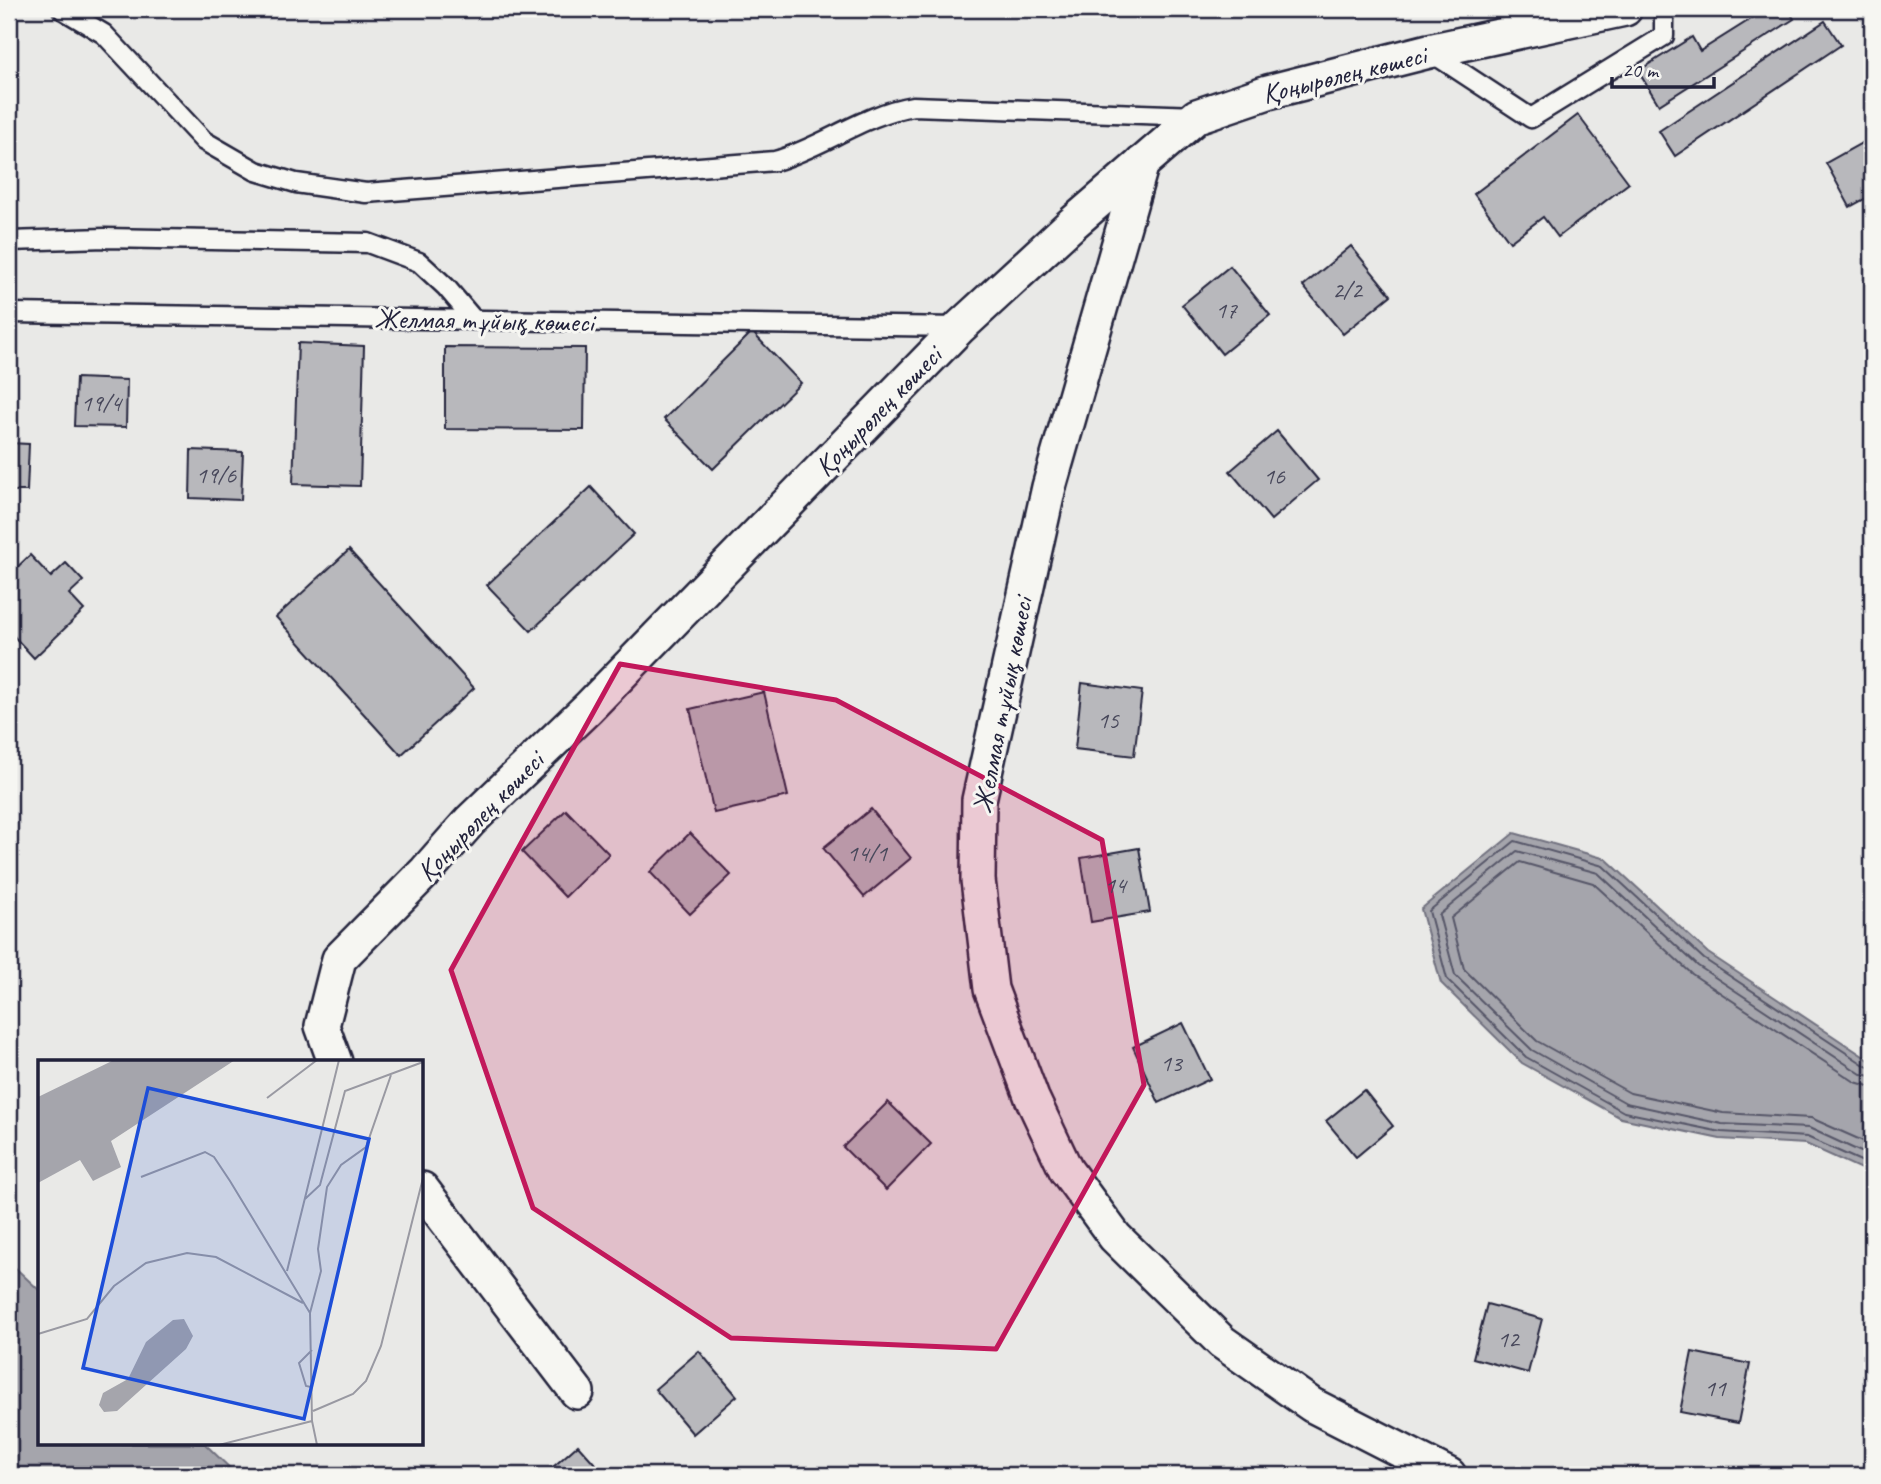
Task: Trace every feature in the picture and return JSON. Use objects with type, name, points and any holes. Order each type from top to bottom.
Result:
[{"type":"street","name":"Қоңырөлең көшесі","points":[[334,1060],[322,1026],[339,959],[426,871],[470,821],[588,708],[960,327],[1197,116],[1268,92],[1429,51],[1625,9]]},
{"type":"street","name":"Желмая тұйық көшесі","points":[[1142,163],[1048,487],[979,800],[978,880],[991,989],[1032,1098],[1066,1170],[1115,1237],[1222,1342],[1312,1405],[1449,1475]]},
{"type":"street","points":[[424,1192],[577,1392]]},
{"type":"lane","points":[[62,9],[104,34],[204,141],[256,172],[296,183],[366,193],[775,161],[801,153],[887,110],[914,106],[1197,116]]},
{"type":"lane","points":[[1429,51],[1531,118],[1664,36],[1664,9]]},
{"type":"lane","points":[[9,241],[105,238],[368,243],[419,262],[446,287],[474,320]]},
{"type":"lane","name":"Желмая тұйық көшесі","points":[[9,313],[960,327]]},
{"type":"highlighted area","points":[[620,664],[836,700],[1102,840],[1144,1085],[996,1349],[731,1338],[533,1208],[451,970]]},
{"type":"water","points":[[1514,833],[1606,859],[1708,953],[1872,1062],[1872,1174],[1806,1144],[1720,1139],[1621,1118],[1522,1063],[1441,983],[1421,909]]},
{"type":"water","points":[[9,1262],[38,1289],[38,1446],[207,1446],[237,1475],[9,1475]]},
{"type":"building","points":[[1767,9],[1788,9],[1794,19],[1659,105],[1638,71],[1692,37],[1700,51]]},
{"type":"building","points":[[1825,21],[1841,45],[1675,156],[1659,131]]},
{"type":"building","points":[[1578,115],[1629,183],[1558,237],[1543,217],[1510,242],[1474,194]]},
{"type":"building","points":[[1869,139],[1872,145],[1872,195],[1850,207],[1826,163]]},
{"type":"building","points":[[1351,246],[1391,295],[1343,334],[1303,286]]},
{"type":"building","points":[[1230,266],[1270,315],[1222,354],[1182,305]]},
{"type":"building","points":[[752,332],[801,383],[713,469],[664,419]]},
{"type":"building","points":[[298,343],[364,346],[360,486],[293,484]]},
{"type":"building","points":[[445,347],[585,348],[584,430],[445,429]]},
{"type":"building","points":[[76,378],[127,380],[126,427],[74,426]]},
{"type":"building","points":[[1277,431],[1318,480],[1271,520],[1230,471]]},
{"type":"building","points":[[9,443],[29,444],[27,491],[9,491]]},
{"type":"building","points":[[191,450],[243,452],[241,500],[190,498]]},
{"type":"building","points":[[591,487],[634,534],[531,631],[487,585]]},
{"type":"building","points":[[349,550],[474,688],[401,755],[276,617]]},
{"type":"building","points":[[30,555],[51,577],[66,563],[83,581],[69,594],[84,610],[34,658],[9,631],[9,575]]},
{"type":"building","points":[[1082,683],[1142,691],[1134,756],[1075,749]]},
{"type":"building","points":[[764,692],[788,796],[714,813],[690,709]]},
{"type":"building","points":[[871,809],[911,858],[864,897],[823,848]]},
{"type":"building","points":[[566,810],[609,854],[565,897],[522,852]]},
{"type":"building","points":[[690,833],[731,875],[690,914],[650,872]]},
{"type":"building","points":[[1139,848],[1150,912],[1091,922],[1081,858]]},
{"type":"building","points":[[1183,1023],[1210,1079],[1159,1103],[1133,1047]]},
{"type":"building","points":[[1364,1090],[1393,1126],[1356,1157],[1326,1121]]},
{"type":"building","points":[[888,1102],[931,1144],[886,1190],[843,1147]]},
{"type":"building","points":[[1487,1304],[1542,1319],[1528,1373],[1473,1358]]},
{"type":"building","points":[[699,1351],[737,1396],[693,1434],[655,1389]]},
{"type":"building","points":[[1692,1352],[1750,1364],[1738,1423],[1680,1412]]},
{"type":"building","points":[[578,1445],[605,1475],[544,1475]]}]
